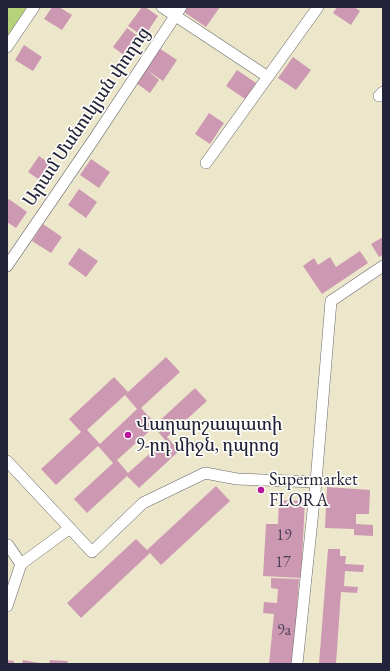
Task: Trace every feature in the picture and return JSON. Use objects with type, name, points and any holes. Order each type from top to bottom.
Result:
[{"type":"street","points":[[7,47],[34,7]]},
{"type":"street","points":[[162,7],[178,11],[268,76]]},
{"type":"street","points":[[206,164],[318,7]]},
{"type":"street","name":"Արամ Մանուկյան փողոց","points":[[7,266],[94,139],[178,11]]},
{"type":"street","points":[[297,664],[316,482],[332,300],[383,266]]},
{"type":"street","points":[[7,460],[92,552],[143,503],[205,473],[237,479],[316,482]]},
{"type":"street","points":[[7,606],[21,564],[70,528]]},
{"type":"street","points":[[7,545],[21,564]]},
{"type":"green space","points":[[7,7],[28,7],[7,37]]},
{"type":"building","points":[[52,7],[59,7],[72,15],[62,30],[44,19]]},
{"type":"building","points":[[142,7],[145,7],[158,16],[144,37],[128,26]]},
{"type":"building","points":[[188,7],[220,7],[206,27],[184,12]]},
{"type":"building","points":[[337,7],[354,7],[360,11],[351,25],[333,13]]},
{"type":"building","points":[[127,28],[143,40],[129,59],[113,47]]},
{"type":"building","points":[[24,45],[42,57],[33,71],[15,60]]},
{"type":"building","points":[[159,48],[177,60],[163,81],[147,70],[159,80],[150,93],[136,83]]},
{"type":"building","points":[[293,57],[311,70],[296,90],[278,78]]},
{"type":"building","points":[[237,70],[256,83],[245,99],[226,86]]},
{"type":"building","points":[[209,113],[224,123],[210,144],[195,134]]},
{"type":"building","points":[[39,156],[58,169],[47,185],[28,172]]},
{"type":"building","points":[[91,159],[110,172],[99,188],[80,175]]},
{"type":"building","points":[[79,189],[97,202],[86,218],[68,205]]},
{"type":"building","points":[[9,199],[27,212],[16,228],[7,222],[7,201]]},
{"type":"building","points":[[43,224],[62,237],[51,253],[32,241]]},
{"type":"building","points":[[383,237],[383,255],[379,257],[371,244]]},
{"type":"building","points":[[79,248],[98,261],[86,277],[68,264]]},
{"type":"building","points":[[360,251],[368,263],[322,294],[303,266],[314,258],[318,265],[330,257],[336,267]]},
{"type":"building","name":"Վաղարշապատի 9-րդ միջն, դպրոց","points":[[166,357],[180,372],[141,408],[156,424],[195,388],[207,401],[167,437],[179,451],[139,488],[127,476],[87,513],[74,499],[113,463],[98,446],[56,485],[41,469],[81,432],[69,419],[114,377],[128,392]],"holes":[[[125,395],[137,409],[100,444],[87,430]],[[154,427],[165,440],[128,473],[117,460]]]},
{"type":"building","points":[[216,486],[230,501],[161,565],[150,553],[81,618],[67,603],[136,539],[147,550]]},
{"type":"building","points":[[327,487],[370,490],[369,514],[356,514],[356,524],[373,525],[373,536],[354,535],[354,529],[325,528]]},
{"type":"building","points":[[279,500],[305,501],[301,578],[263,576],[266,524],[278,524]]},
{"type":"building","points":[[328,549],[340,549],[340,556],[346,556],[345,564],[364,565],[363,572],[345,571],[344,586],[358,587],[357,593],[341,592],[336,664],[319,664]]},
{"type":"building","points":[[271,578],[299,579],[293,664],[269,664],[274,614],[263,613],[264,602],[277,603],[278,589],[271,588]]},
{"type":"building","points":[[7,660],[14,661],[14,664],[7,664]]},
{"type":"building","points":[[23,660],[40,663],[40,664],[22,664]]},
{"type":"building","points":[[50,660],[68,661],[67,664],[49,664]]},
{"type":"place","name":"Վաղարշապատի 9-րդ միջն, դպրոց","points":[[128,435]]},
{"type":"place","name":"Supermarket FLORA","points":[[261,490]]}]
